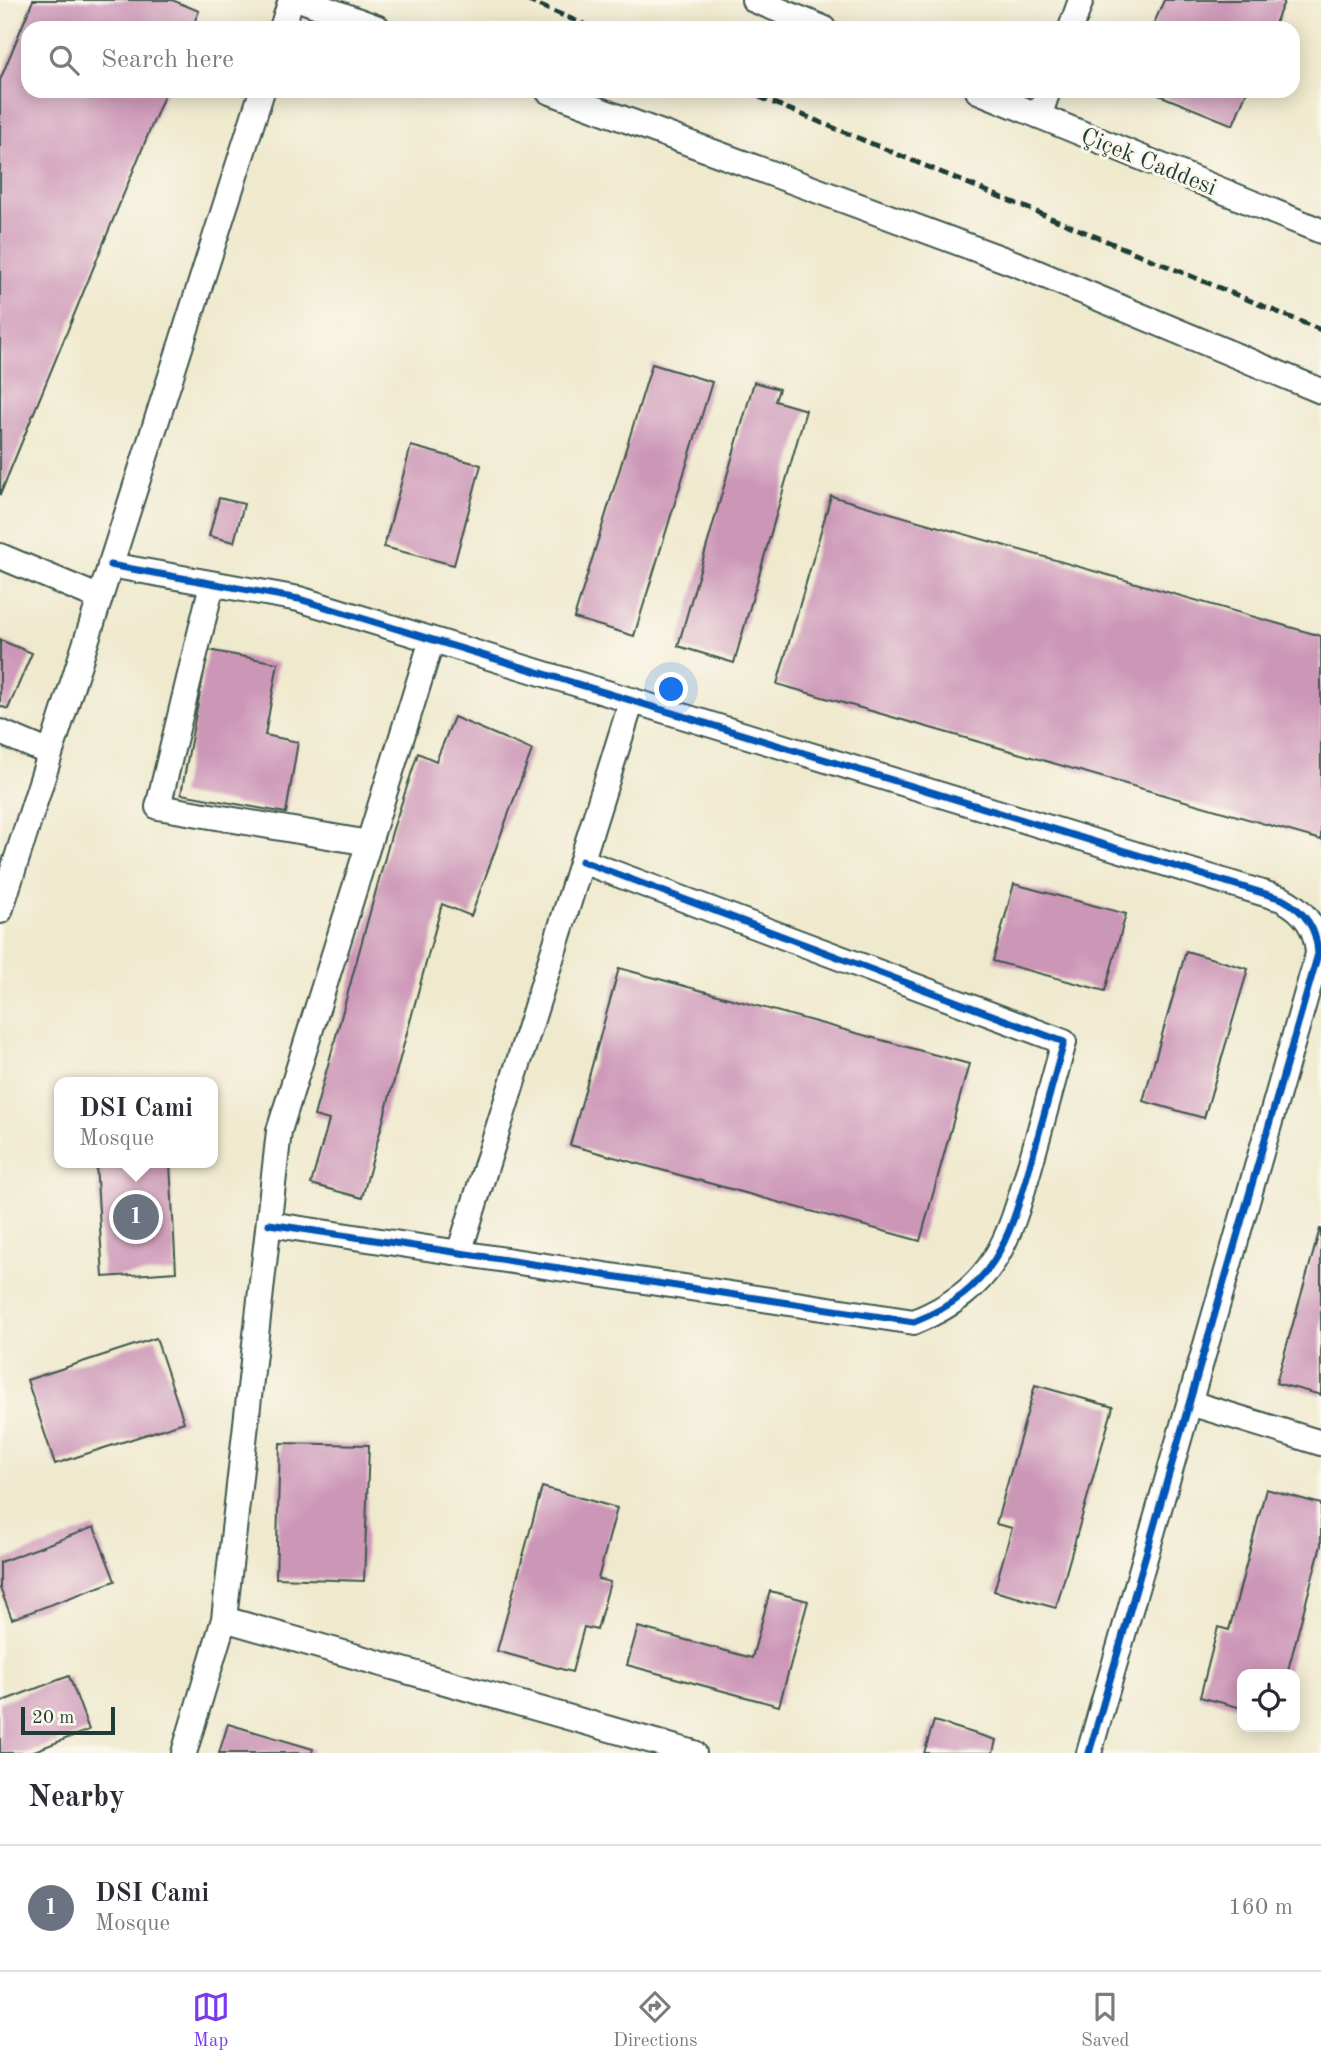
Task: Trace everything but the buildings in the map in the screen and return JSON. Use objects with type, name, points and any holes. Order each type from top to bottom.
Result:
[{"type":"street","points":[[284,21],[290,0]]},
{"type":"street","points":[[302,0],[359,21]]},
{"type":"street","points":[[754,0],[806,21]]},
{"type":"street","points":[[1074,21],[1081,0]]},
{"type":"street","points":[[0,911],[259,98]]},
{"type":"street","points":[[567,98],[1019,265],[1321,391]]},
{"type":"street","name":"Çiçek Caddesi","points":[[995,98],[1321,231]]},
{"type":"street","points":[[1040,116],[1046,98]]},
{"type":"street","points":[[0,556],[100,598]]},
{"type":"street","points":[[110,565],[299,599],[1282,899],[1303,913],[1315,933],[1318,954],[1089,1753]]},
{"type":"street","points":[[212,583],[158,807],[369,843]]},
{"type":"street","points":[[184,1753],[225,1619],[279,1130],[432,640]]},
{"type":"street","points":[[459,1253],[632,700]]},
{"type":"street","points":[[0,732],[51,753]]},
{"type":"street","points":[[269,1224],[914,1322],[960,1299],[978,1281],[998,1256],[1012,1228],[1064,1042],[582,861]]},
{"type":"street","points":[[1190,1403],[1321,1443]]},
{"type":"street","points":[[225,1619],[694,1753]]},
{"type":"railway","points":[[526,0],[576,21]]},
{"type":"railway","points":[[762,98],[1321,330]]},
{"type":"cycle path","points":[[110,565],[299,599],[1282,899],[1308,921],[1315,936],[1318,954],[1089,1753]]},
{"type":"cycle path","points":[[269,1224],[914,1322],[942,1309],[981,1278],[995,1259],[1015,1216],[1064,1042],[582,861]]},
{"type":"place","name":"DSI Cami","points":[[136,1217]]}]
